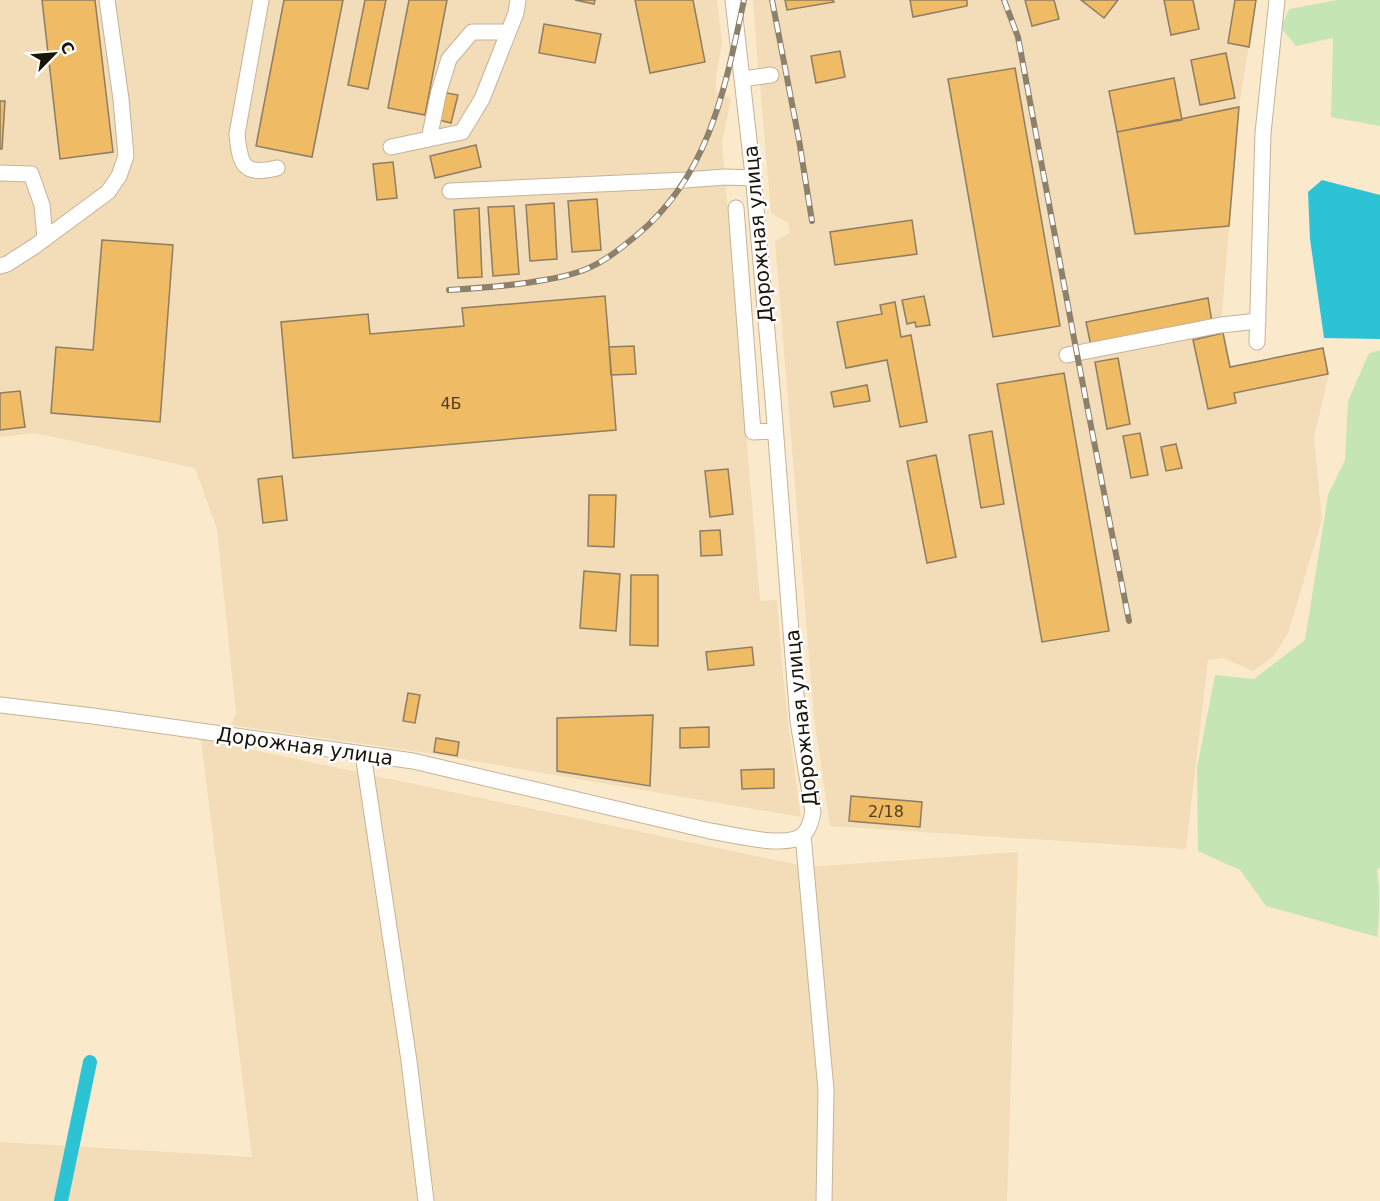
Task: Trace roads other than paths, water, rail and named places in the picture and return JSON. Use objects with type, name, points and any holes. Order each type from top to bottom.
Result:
[{"type":"street","points":[[0,266],[45,239],[108,192],[119,176],[126,156],[121,99],[106,0]]},
{"type":"street","points":[[261,0],[237,134],[239,154],[245,166],[255,171],[277,168]]},
{"type":"street","points":[[392,147],[462,132],[482,99],[516,13],[518,0]]},
{"type":"street","name":"Дорожная улица","points":[[0,705],[413,761],[710,831],[784,842],[803,836],[810,825],[813,812],[798,721],[753,178],[733,0]]},
{"type":"street","points":[[1257,342],[1263,133],[1277,0]]},
{"type":"street","points":[[429,139],[439,91],[449,60],[472,32],[508,32]]},
{"type":"street","points":[[742,79],[771,75]]},
{"type":"street","points":[[0,172],[31,174],[42,205],[45,239]]},
{"type":"street","points":[[450,191],[725,177],[753,178]]},
{"type":"street","points":[[736,208],[753,432],[775,431]]},
{"type":"street","points":[[1067,355],[1221,325],[1258,321]]},
{"type":"street","points":[[363,754],[407,1049],[426,1201]]},
{"type":"street","points":[[803,836],[826,1090],[824,1201]]},
{"type":"water","points":[[1322,180],[1380,195],[1380,339],[1324,338],[1310,239],[1308,192]]},
{"type":"waterway","points":[[61,1201],[90,1062]]},
{"type":"railway","points":[[449,290],[532,282],[584,270],[618,250],[662,211],[682,185],[711,128],[730,65],[744,0]]},
{"type":"railway","points":[[772,0],[812,221]]},
{"type":"railway","points":[[1004,0],[1018,37],[1129,621]]}]
